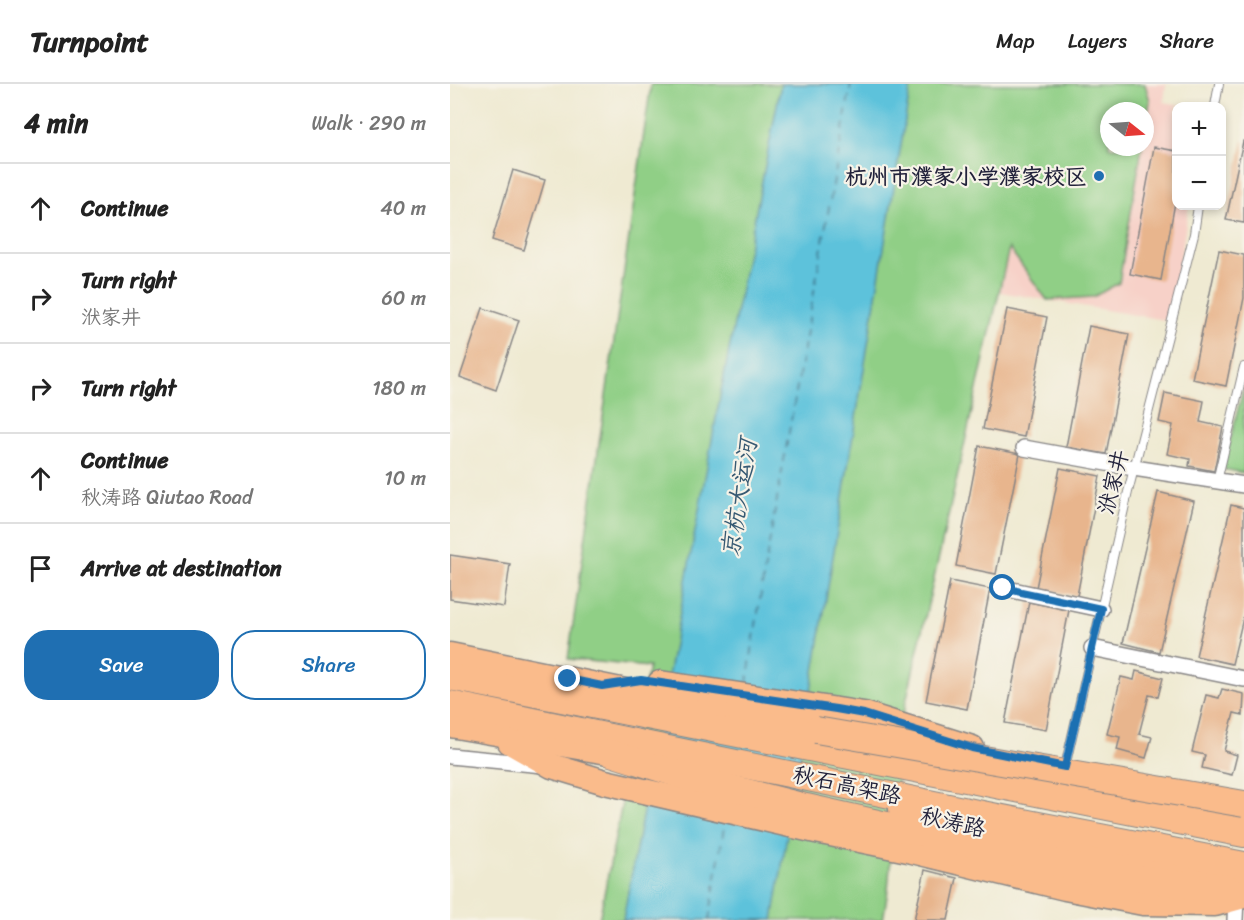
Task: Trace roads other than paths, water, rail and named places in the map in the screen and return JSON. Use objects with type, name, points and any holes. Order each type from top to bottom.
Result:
[{"type":"highway","name":"秋石高架路","points":[[450,677],[1244,834]]},
{"type":"highway","name":"秋石高架路","points":[[450,704],[982,814],[1244,865]]},
{"type":"highway","points":[[816,730],[1244,804]]},
{"type":"highway","points":[[611,753],[684,776],[806,807],[1070,866],[1241,898]]},
{"type":"main road","points":[[450,655],[903,748],[1076,789],[1244,818]]},
{"type":"main road","points":[[602,686],[641,680],[864,714],[972,748],[1122,778],[1244,818]]},
{"type":"main road","name":"秋涛路","points":[[450,725],[832,793],[1087,854],[1241,898]]},
{"type":"main road","points":[[495,733],[552,766],[579,774],[1065,888],[1143,903],[1215,904],[1241,898]]},
{"type":"street","points":[[1024,448],[1244,485]]},
{"type":"street","points":[[1003,588],[1101,609]]},
{"type":"street","points":[[1092,648],[1244,679]]},
{"type":"street","points":[[450,756],[552,766]]},
{"type":"lane","points":[[1216,102],[1220,84]]},
{"type":"lane","name":"洑家井","points":[[1065,767],[1134,468],[1191,245],[1197,210]]},
{"type":"lane","points":[[1217,481],[1244,367]]},
{"type":"water","name":"京杭大运河","points":[[781,84],[911,84],[773,920],[623,920],[722,386]]},
{"type":"place","name":"杭州市濮家小学濮家校区","points":[[1099,176]]}]
